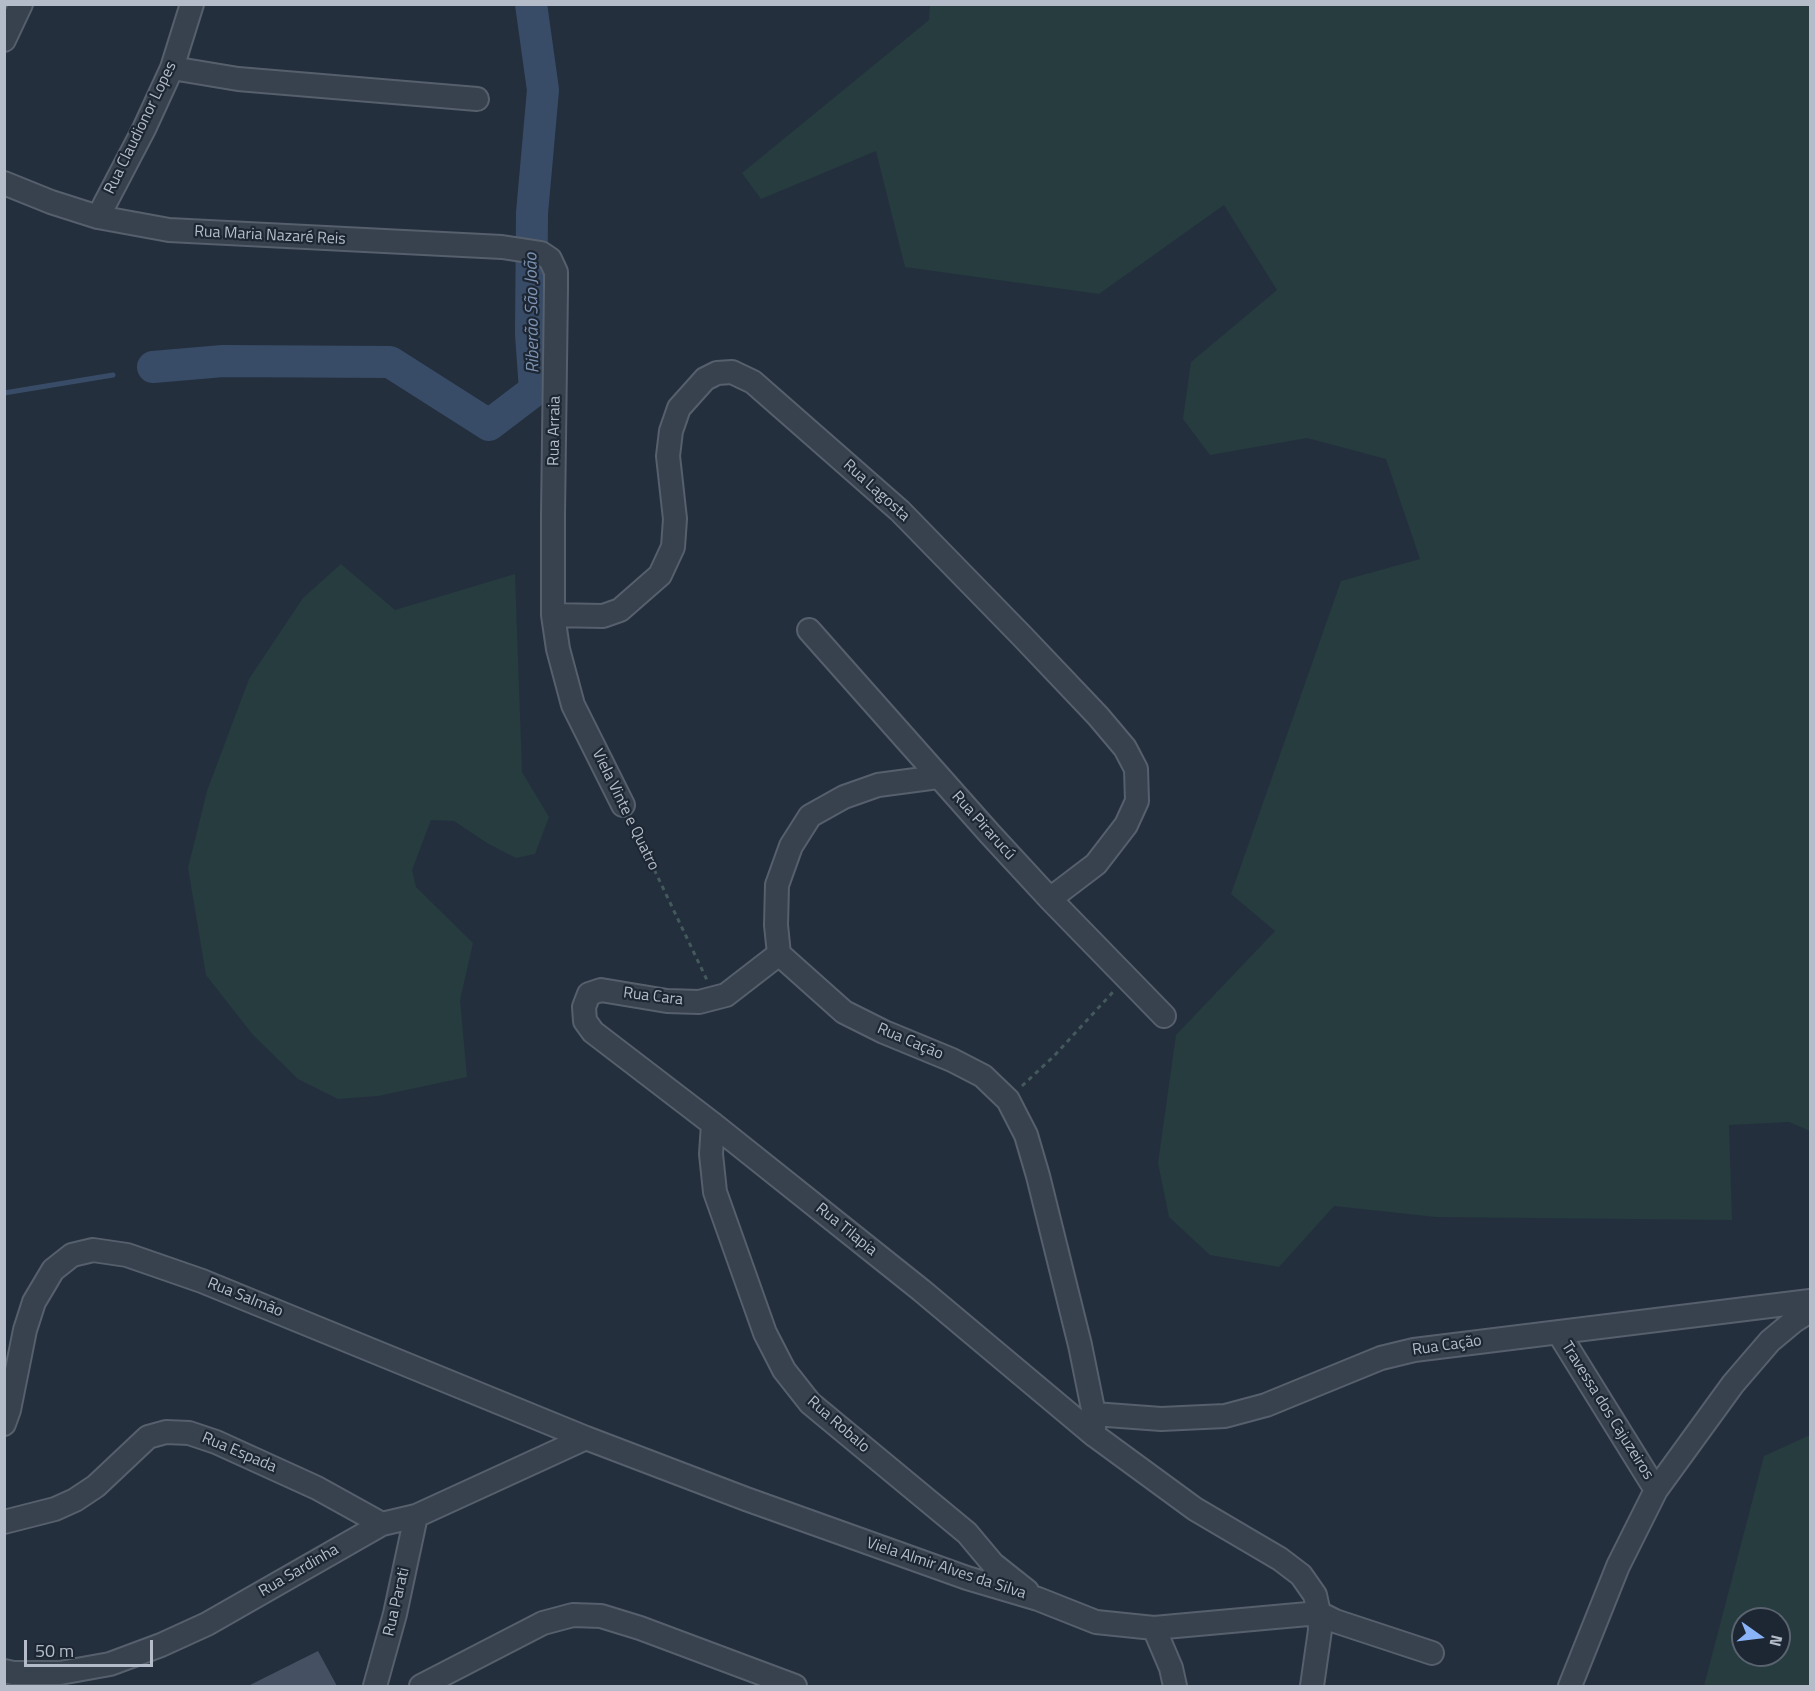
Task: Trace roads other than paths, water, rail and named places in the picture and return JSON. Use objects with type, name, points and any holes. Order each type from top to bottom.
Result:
[{"type":"street","points":[[4,40],[21,4]]},
{"type":"street","name":"Rua Claudionor Lopes","points":[[98,217],[172,68],[192,4]]},
{"type":"street","points":[[172,68],[238,79],[477,99]]},
{"type":"street","name":"Rua Maria Nazaré Reis","points":[[4,183],[51,202],[98,217],[169,230],[502,247],[541,253]]},
{"type":"street","name":"Rua Arraia","points":[[541,253],[550,259],[556,272],[553,615]]},
{"type":"street","name":"Rua Lagosta","points":[[553,615],[603,615],[620,610],[660,575],[673,548],[675,519],[668,456],[671,431],[679,408],[705,380],[717,373],[732,372],[753,382],[900,511],[1098,716],[1125,748],[1136,769],[1137,801],[1126,825],[1096,864],[1050,899]]},
{"type":"street","name":"Viela Vinte e Quatro","points":[[553,615],[558,649],[573,705],[623,805]]},
{"type":"street","name":"Rua Pirarucú","points":[[809,630],[938,777],[1050,899],[1164,1016]]},
{"type":"street","points":[[779,954],[776,925],[777,885],[790,846],[810,816],[844,797],[878,785],[938,777]]},
{"type":"street","name":"Rua Cara","points":[[593,1032],[585,1021],[584,1007],[589,994],[601,990],[667,1001],[699,1002],[716,999],[726,995],[779,954]]},
{"type":"street","name":"Rua Cação","points":[[779,954],[844,1012],[983,1076],[1008,1100],[1026,1135],[1038,1176],[1080,1344],[1094,1424],[1225,1416],[1266,1405],[1381,1358],[1414,1350],[1810,1301]]},
{"type":"street","name":"Rua Tilapia","points":[[593,1032],[1094,1424],[1195,1509],[1280,1559],[1301,1575],[1315,1595],[1319,1613]]},
{"type":"street","name":"Rua Robalo","points":[[713,1124],[711,1154],[715,1192],[765,1333],[784,1370],[810,1403],[967,1533],[993,1564],[1038,1599]]},
{"type":"street","name":"Rua Salmão","points":[[4,1424],[9,1410],[25,1330],[34,1302],[53,1270],[72,1255],[93,1250],[128,1255],[202,1281],[586,1438]]},
{"type":"street","points":[[1570,1686],[1618,1566],[1656,1490],[1733,1384],[1770,1341],[1810,1311]]},
{"type":"street","name":"Travessa dos Cajuzeiros","points":[[1558,1332],[1656,1490]]},
{"type":"street","name":"Rua Espada","points":[[4,1522],[55,1509],[75,1500],[96,1486],[148,1437],[166,1432],[189,1433],[216,1442],[317,1488],[382,1524]]},
{"type":"street","name":"Viela Almir Alves da Silva","points":[[586,1438],[848,1536],[967,1578],[1038,1599],[1096,1622],[1154,1628],[1319,1613]]},
{"type":"street","name":"Rua Sardinha","points":[[4,1671],[60,1673],[110,1664],[161,1645],[207,1624],[382,1524],[416,1516],[586,1438]]},
{"type":"street","name":"Rua Parati","points":[[375,1686],[395,1614],[416,1516]]},
{"type":"street","points":[[1312,1686],[1320,1630],[1319,1613],[1335,1621],[1432,1653]]},
{"type":"street","points":[[421,1686],[543,1623],[573,1615],[601,1616],[640,1628],[792,1686]]},
{"type":"street","points":[[1154,1628],[1171,1668],[1175,1686]]},
{"type":"waterway","name":"Riberão São João","points":[[153,367],[223,361],[390,362],[489,425],[535,390],[531,334],[532,213],[543,90],[531,4]]},
{"type":"waterway","points":[[4,393],[113,375]]}]
